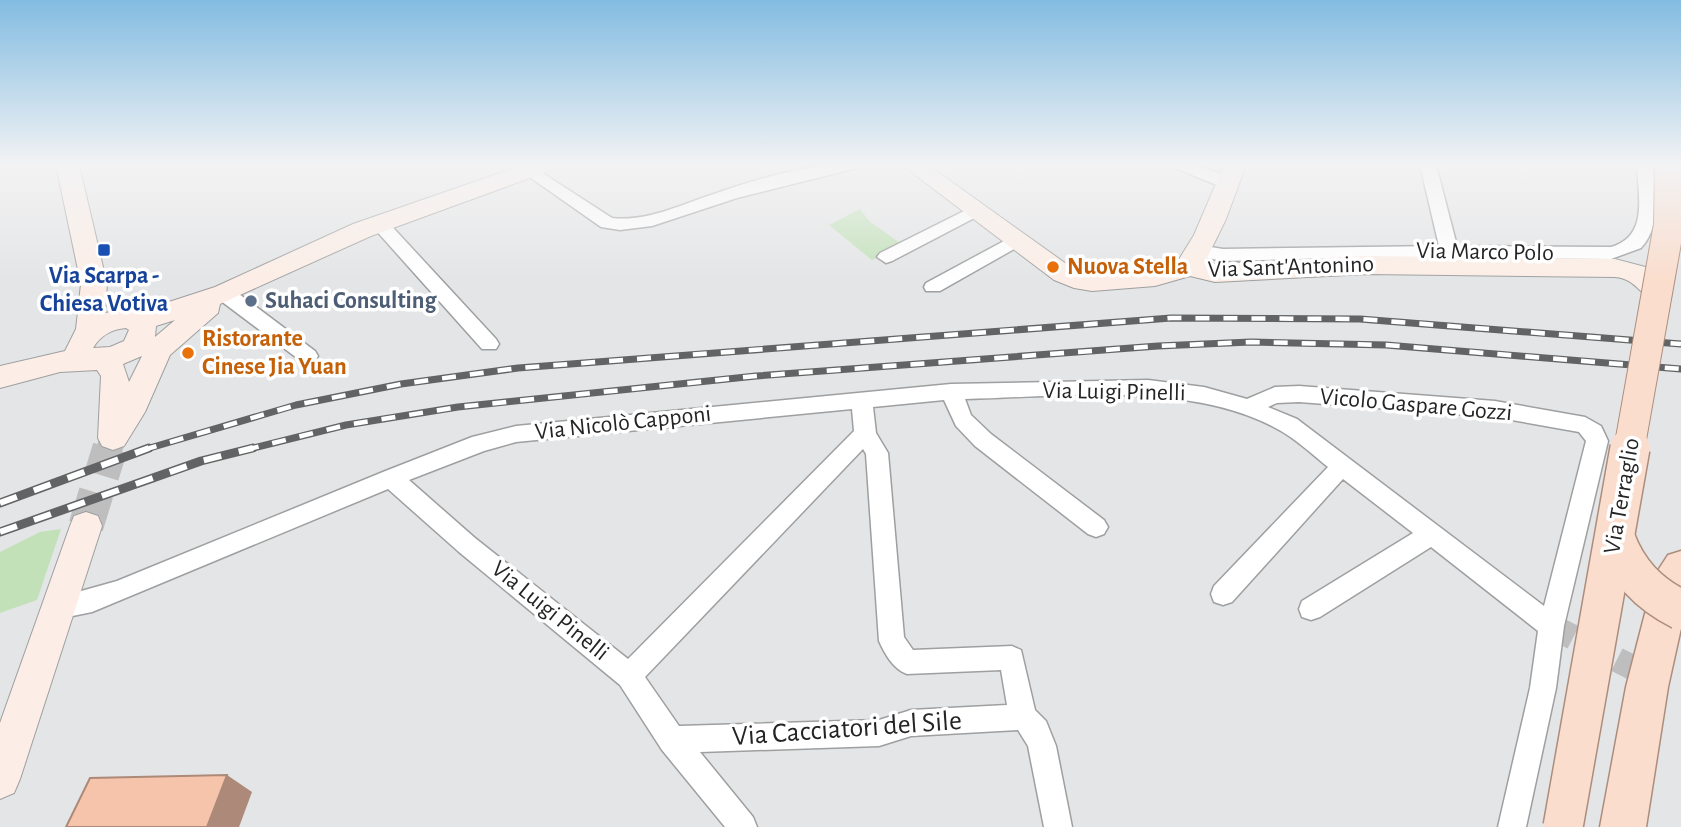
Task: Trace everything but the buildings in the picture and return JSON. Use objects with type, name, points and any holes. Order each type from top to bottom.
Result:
[{"type":"main road","name":"Via Terraglio","points":[[1563,827],[1669,225],[1669,204]]},
{"type":"main road","points":[[1615,538],[1620,556],[1630,573],[1648,590],[1681,610]]},
{"type":"main road","points":[[1623,827],[1649,676],[1674,575],[1681,568]]},
{"type":"street","points":[[76,204],[94,284],[91,347],[115,376],[114,438]]},
{"type":"street","points":[[0,377],[91,347],[121,354],[133,332],[314,250],[434,204]]},
{"type":"street","points":[[583,204],[607,223],[616,225],[643,221],[701,204]]},
{"type":"street","name":"Via Sant'Antonino","points":[[968,204],[1063,274],[1083,282],[1160,275],[1193,259],[1203,272],[1367,265],[1626,268],[1652,284],[1656,292]]},
{"type":"street","points":[[1193,259],[1218,204]]},
{"type":"street","points":[[1437,204],[1449,251]]},
{"type":"street","name":"Via Marco Polo","points":[[1193,259],[1223,255],[1449,251],[1588,254],[1626,249],[1638,241],[1642,235],[1647,204]]},
{"type":"street","points":[[886,257],[976,210]]},
{"type":"street","points":[[379,223],[489,344]]},
{"type":"street","points":[[933,287],[1017,240]]},
{"type":"street","points":[[94,284],[133,332],[134,380],[114,438]]},
{"type":"street","points":[[224,293],[308,356]]},
{"type":"street","points":[[114,438],[130,412],[159,349],[224,293]]},
{"type":"street","name":"Via Luigi Pinelli","points":[[862,399],[951,392],[1148,388],[1204,395],[1248,407],[1289,425],[1551,626]]},
{"type":"street","points":[[951,392],[963,419],[983,440],[1096,527]]},
{"type":"street","name":"Vicolo Gaspare Gozzi","points":[[1248,407],[1275,395],[1300,394],[1494,409],[1586,425],[1597,441],[1551,626]]},
{"type":"street","points":[[862,399],[865,435],[877,453],[892,641],[907,662],[1012,658],[1023,717],[1036,730],[1042,746],[1058,827]]},
{"type":"street","name":"Via Nicolò Capponi","points":[[391,478],[480,443],[516,434],[862,399]]},
{"type":"street","name":"Via Luigi Pinelli","points":[[391,478],[467,545],[628,676],[865,435]]},
{"type":"street","points":[[1223,594],[1342,466]]},
{"type":"street","points":[[58,608],[92,601],[161,575],[391,478]]},
{"type":"street","points":[[0,779],[86,526]]},
{"type":"street","points":[[1311,609],[1432,534]]},
{"type":"street","points":[[1512,827],[1523,766],[1543,688],[1551,626]]},
{"type":"street","points":[[628,676],[672,740],[743,827]]},
{"type":"street","name":"Via Cacciatori del Sile","points":[[672,740],[879,733],[911,723],[1023,717]]},
{"type":"green space","points":[[860,209],[869,221],[903,245],[872,260],[829,225]]},
{"type":"green space","points":[[61,529],[37,600],[0,613],[0,552],[40,532]]},
{"type":"tunnel","points":[[109,450],[113,438]]},
{"type":"tunnel","points":[[86,526],[110,448]]},
{"type":"tunnel","points":[[1551,626],[1649,676]]},
{"type":"railway","points":[[146,449],[296,405],[401,384],[518,368],[1171,318],[1360,319],[1681,344]]},
{"type":"railway","points":[[245,450],[346,425],[458,407],[756,376],[1158,346],[1251,342],[1386,345],[1681,369]]},
{"type":"railway","points":[[245,450],[253,448]]},
{"type":"railway","points":[[0,503],[146,449]]},
{"type":"railway","points":[[0,532],[201,461],[245,450]]},
{"type":"place","name":"Via Scarpa - Chiesa Votiva","points":[[104,250]]},
{"type":"place","name":"Nuova Stella","points":[[1053,267]]},
{"type":"place","name":"Suhaci Consulting","points":[[251,301]]},
{"type":"place","name":"Ristorante Cinese Jia Yuan","points":[[188,353]]}]
